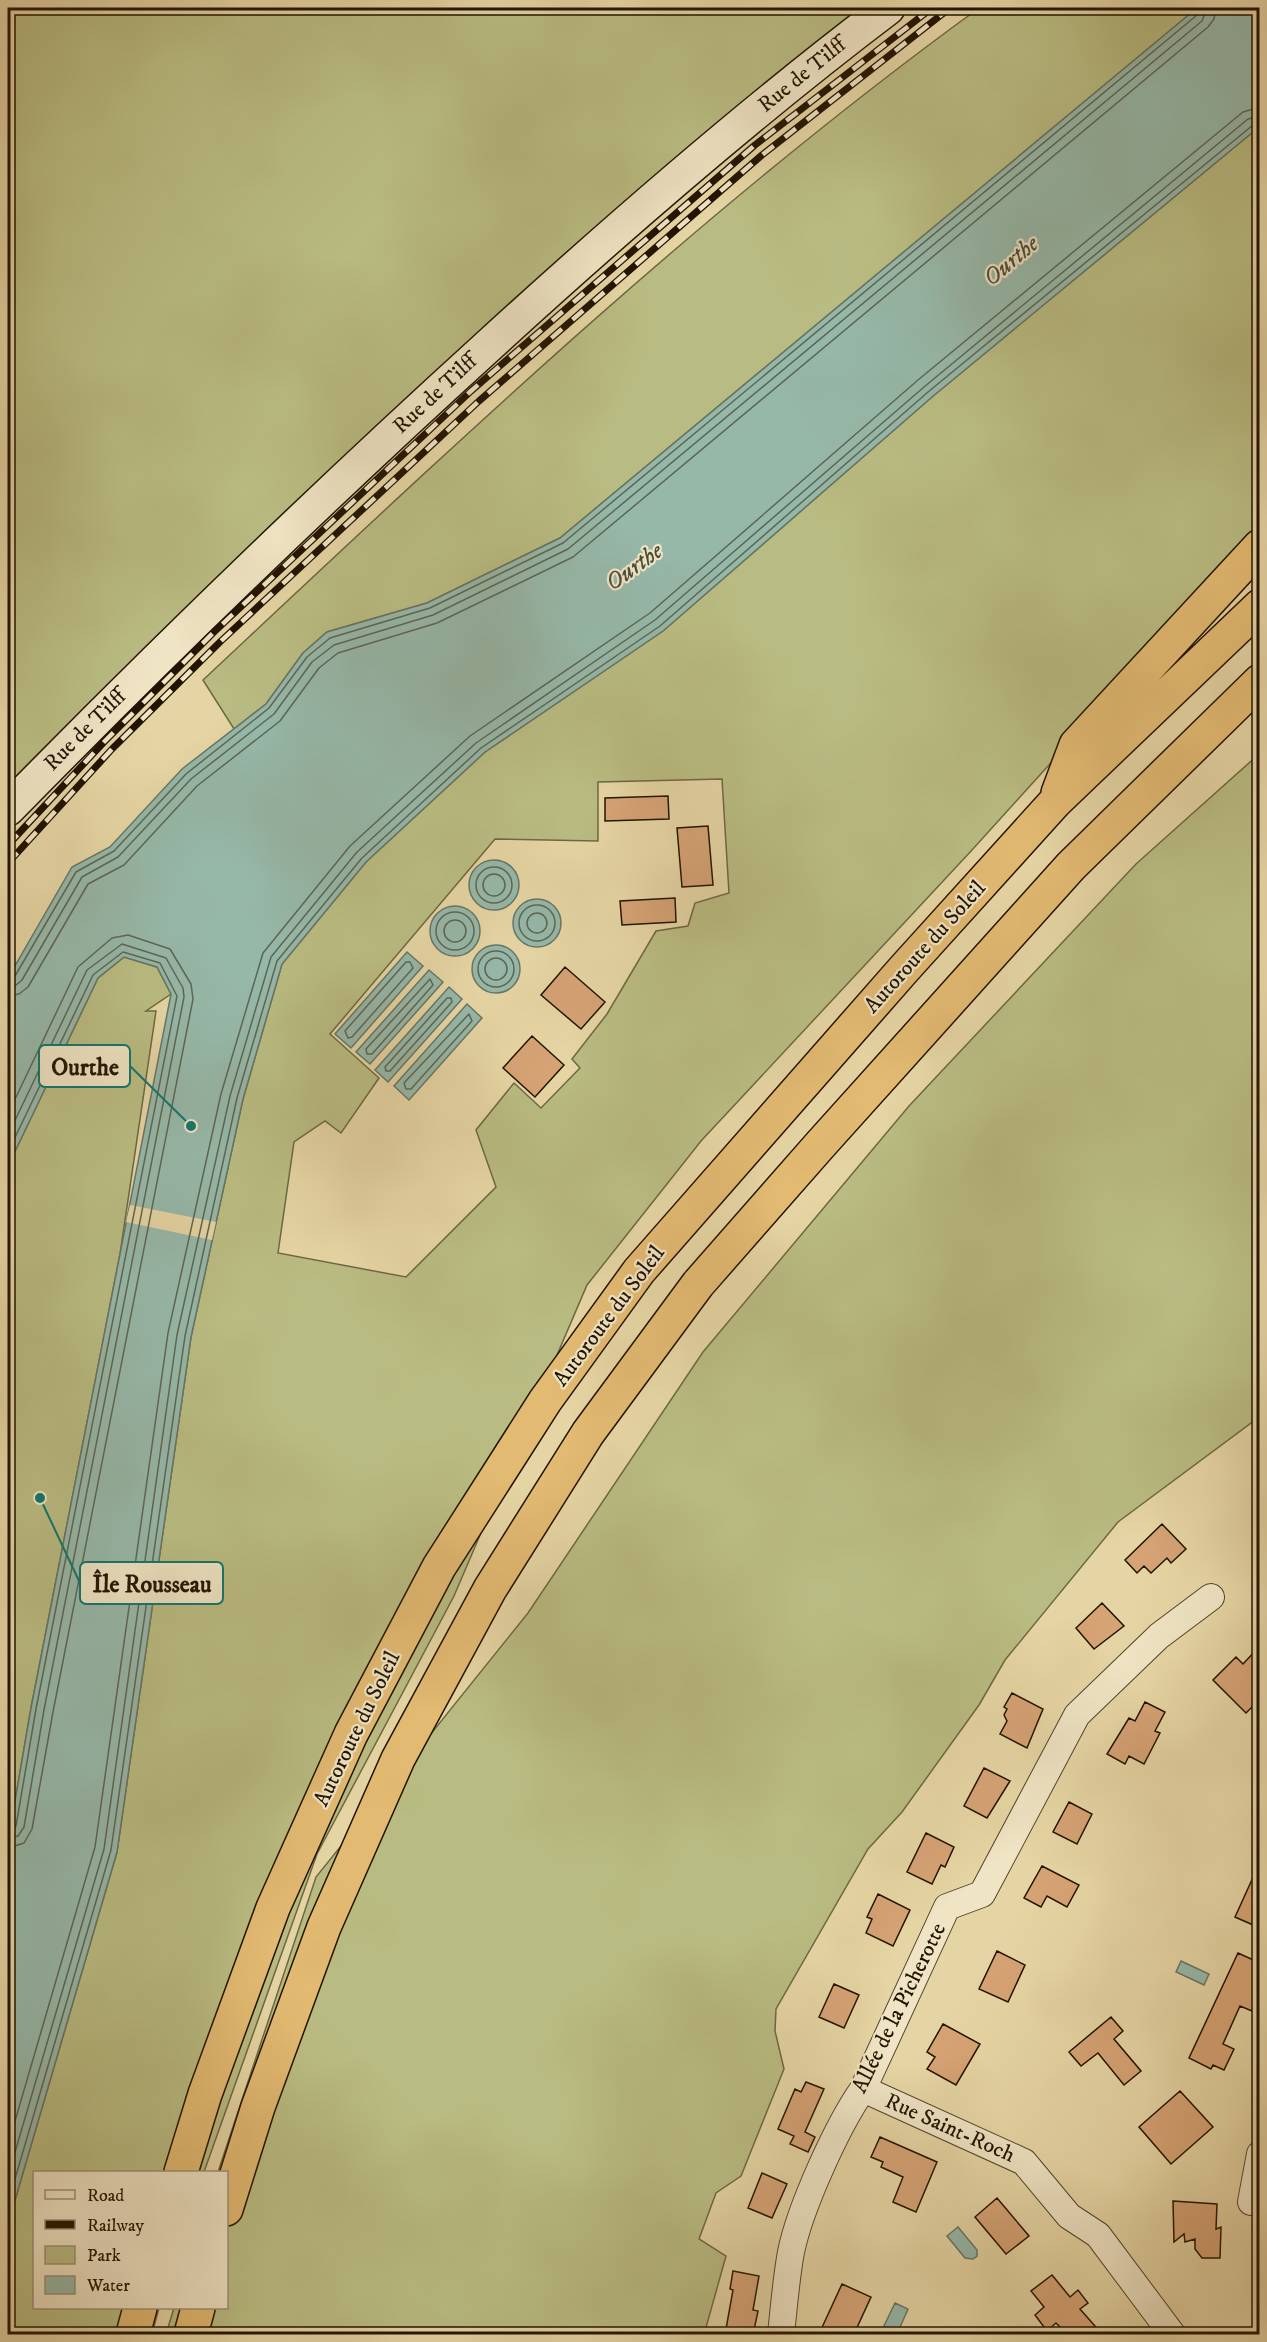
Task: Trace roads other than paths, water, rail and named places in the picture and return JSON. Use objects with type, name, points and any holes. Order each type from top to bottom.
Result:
[{"type":"highway","points":[[1056,801],[1076,745],[1260,546]]},
{"type":"highway","name":"Autoroute du Soleil","points":[[181,2171],[205,2094],[273,1908],[351,1734],[451,1547],[545,1401],[639,1271],[1056,801],[1260,606]]},
{"type":"highway","points":[[228,2203],[258,2108],[324,1927],[398,1759],[490,1589],[588,1433],[698,1284],[820,1145],[1071,866],[1260,681]]},
{"type":"highway","points":[[133,2334],[139,2309]]},
{"type":"highway","points":[[190,2334],[197,2309]]},
{"type":"main road","name":"Rue de Tilff","points":[[8,809],[148,665],[409,418],[612,234],[804,71],[888,8]]},
{"type":"street","name":"Allée de la Picherotte","points":[[781,2334],[791,2252],[800,2219],[848,2111],[863,2089],[947,1907],[982,1894],[1077,1715],[1159,1636],[1211,1597]]},
{"type":"street","name":"Rue Saint-Roch","points":[[863,2089],[1024,2162],[1069,2216],[1098,2235],[1172,2334]]},
{"type":"street","points":[[1251,2202],[1260,2154]]},
{"type":"water","name":"Ourthe","points":[[1197,8],[1259,8],[1259,127],[932,397],[663,631],[485,752],[366,862],[282,964],[243,1099],[191,1337],[117,1852],[8,2224],[8,1842],[31,1708],[171,994],[157,967],[124,957],[98,978],[8,1166],[8,978],[72,867],[110,847],[182,769],[266,704],[303,653],[327,632],[427,603],[560,538]]},
{"type":"water","points":[[494,860],[503,862],[514,871],[519,885],[517,894],[508,905],[494,910],[485,908],[474,899],[469,885],[471,876],[480,865]]},
{"type":"water","points":[[532,899],[542,899],[554,906],[561,918],[561,928],[554,940],[542,947],[532,947],[517,936],[513,928],[513,918],[524,903]]},
{"type":"water","points":[[455,906],[469,910],[476,917],[480,931],[476,945],[469,952],[455,956],[441,952],[434,945],[430,931],[434,917],[441,910]]},
{"type":"water","points":[[491,945],[501,945],[516,955],[520,969],[519,978],[510,989],[501,993],[491,993],[476,983],[472,974],[472,964],[482,949]]},
{"type":"water","points":[[407,952],[423,966],[351,1048],[335,1034]]},
{"type":"water","points":[[429,970],[443,982],[370,1064],[356,1052]]},
{"type":"water","points":[[449,987],[462,999],[388,1082],[375,1070]]},
{"type":"water","points":[[467,1004],[482,1018],[409,1100],[394,1086]]},
{"type":"water","points":[[1181,1961],[1209,1974],[1204,1985],[1176,1972]]},
{"type":"water","points":[[958,2227],[977,2250],[977,2256],[973,2259],[965,2258],[947,2236]]},
{"type":"water","points":[[895,2303],[908,2309],[897,2334],[885,2334],[883,2328]]},
{"type":"railway","points":[[8,845],[104,742],[214,632],[471,391],[755,145],[932,8]]},
{"type":"railway","points":[[8,863],[112,749],[221,641],[479,401],[762,155],[950,8]]},
{"type":"place","name":"Ourthe","points":[[191,1126]]},
{"type":"place","name":"Île Rousseau","points":[[40,1498]]}]
